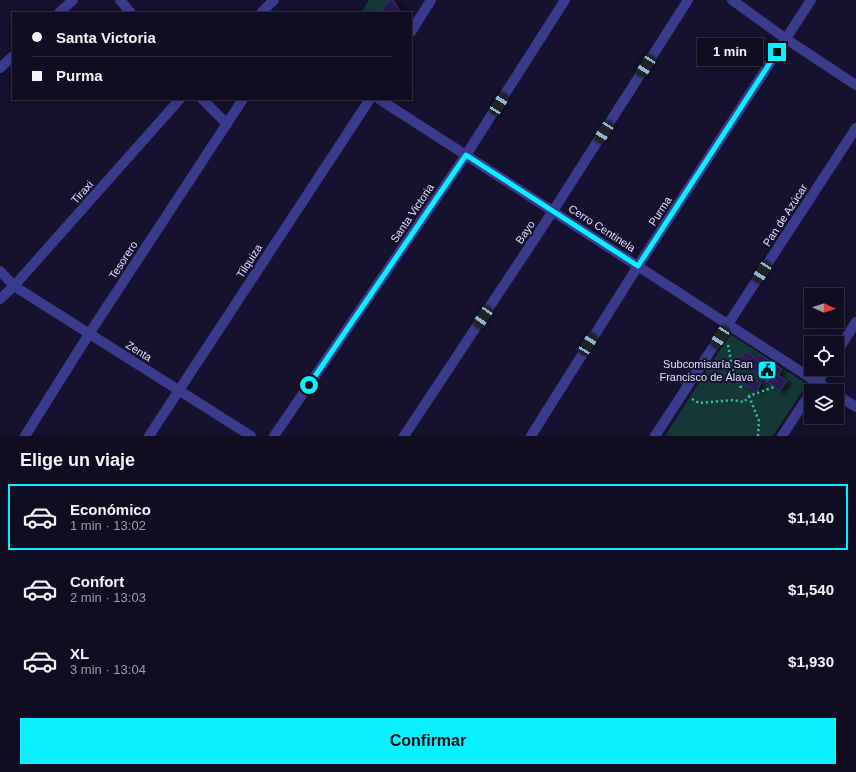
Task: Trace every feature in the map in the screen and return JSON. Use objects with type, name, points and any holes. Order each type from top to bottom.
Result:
[{"type":"street","points":[[60,12],[73,0]]},
{"type":"street","points":[[120,0],[130,12]]},
{"type":"street","points":[[262,12],[274,0]]},
{"type":"street","name":"Santa Victoria","points":[[274,436],[466,155],[565,0]]},
{"type":"street","name":"Bayo","points":[[404,436],[553,211],[688,0]]},
{"type":"street","points":[[732,0],[786,39],[856,86]]},
{"type":"street","name":"Purma","points":[[531,436],[638,266],[811,0]]},
{"type":"street","points":[[412,30],[426,2]]},
{"type":"street","points":[[0,68],[12,57]]},
{"type":"street","name":"Tiraxi","points":[[0,299],[14,286],[179,100]]},
{"type":"street","points":[[203,100],[227,124]]},
{"type":"street","name":"Tesorero","points":[[25,436],[89,334],[242,100]]},
{"type":"street","name":"Tilquiza","points":[[149,436],[369,100]]},
{"type":"street","name":"Cerro Centinela","points":[[381,100],[728,324],[808,384]]},
{"type":"street","name":"Pan de Azúcar","points":[[655,436],[856,128]]},
{"type":"street","name":"Zenta","points":[[0,271],[14,286],[251,436]]},
{"type":"street","points":[[844,341],[856,322]]},
{"type":"street","points":[[844,399],[856,407]]},
{"type":"street","points":[[782,436],[804,402]]},
{"type":"path","points":[[727,339],[733,372],[740,376],[742,391]]},
{"type":"path","points":[[690,398],[699,403],[733,400],[744,402],[749,396],[774,387]]},
{"type":"path","points":[[749,396],[759,420],[758,436]]},
{"type":"green space","points":[[369,0],[389,0],[381,12],[362,12]]},
{"type":"green space","points":[[730,334],[807,384],[804,384],[804,389],[773,436],[665,436]]},
{"type":"building","points":[[389,0],[393,0],[401,12],[381,12]]},
{"type":"building","points":[[746,351],[757,359],[760,355],[782,369],[778,375],[787,381],[780,391],[739,361]]},
{"type":"building","points":[[748,376],[761,383],[757,391],[744,384]]},
{"type":"place","name":"Subcomisaría San Francisco de Álava","points":[[767,370]]},
{"type":"route","points":[[309,385],[466,155],[638,266],[777,52]]}]
